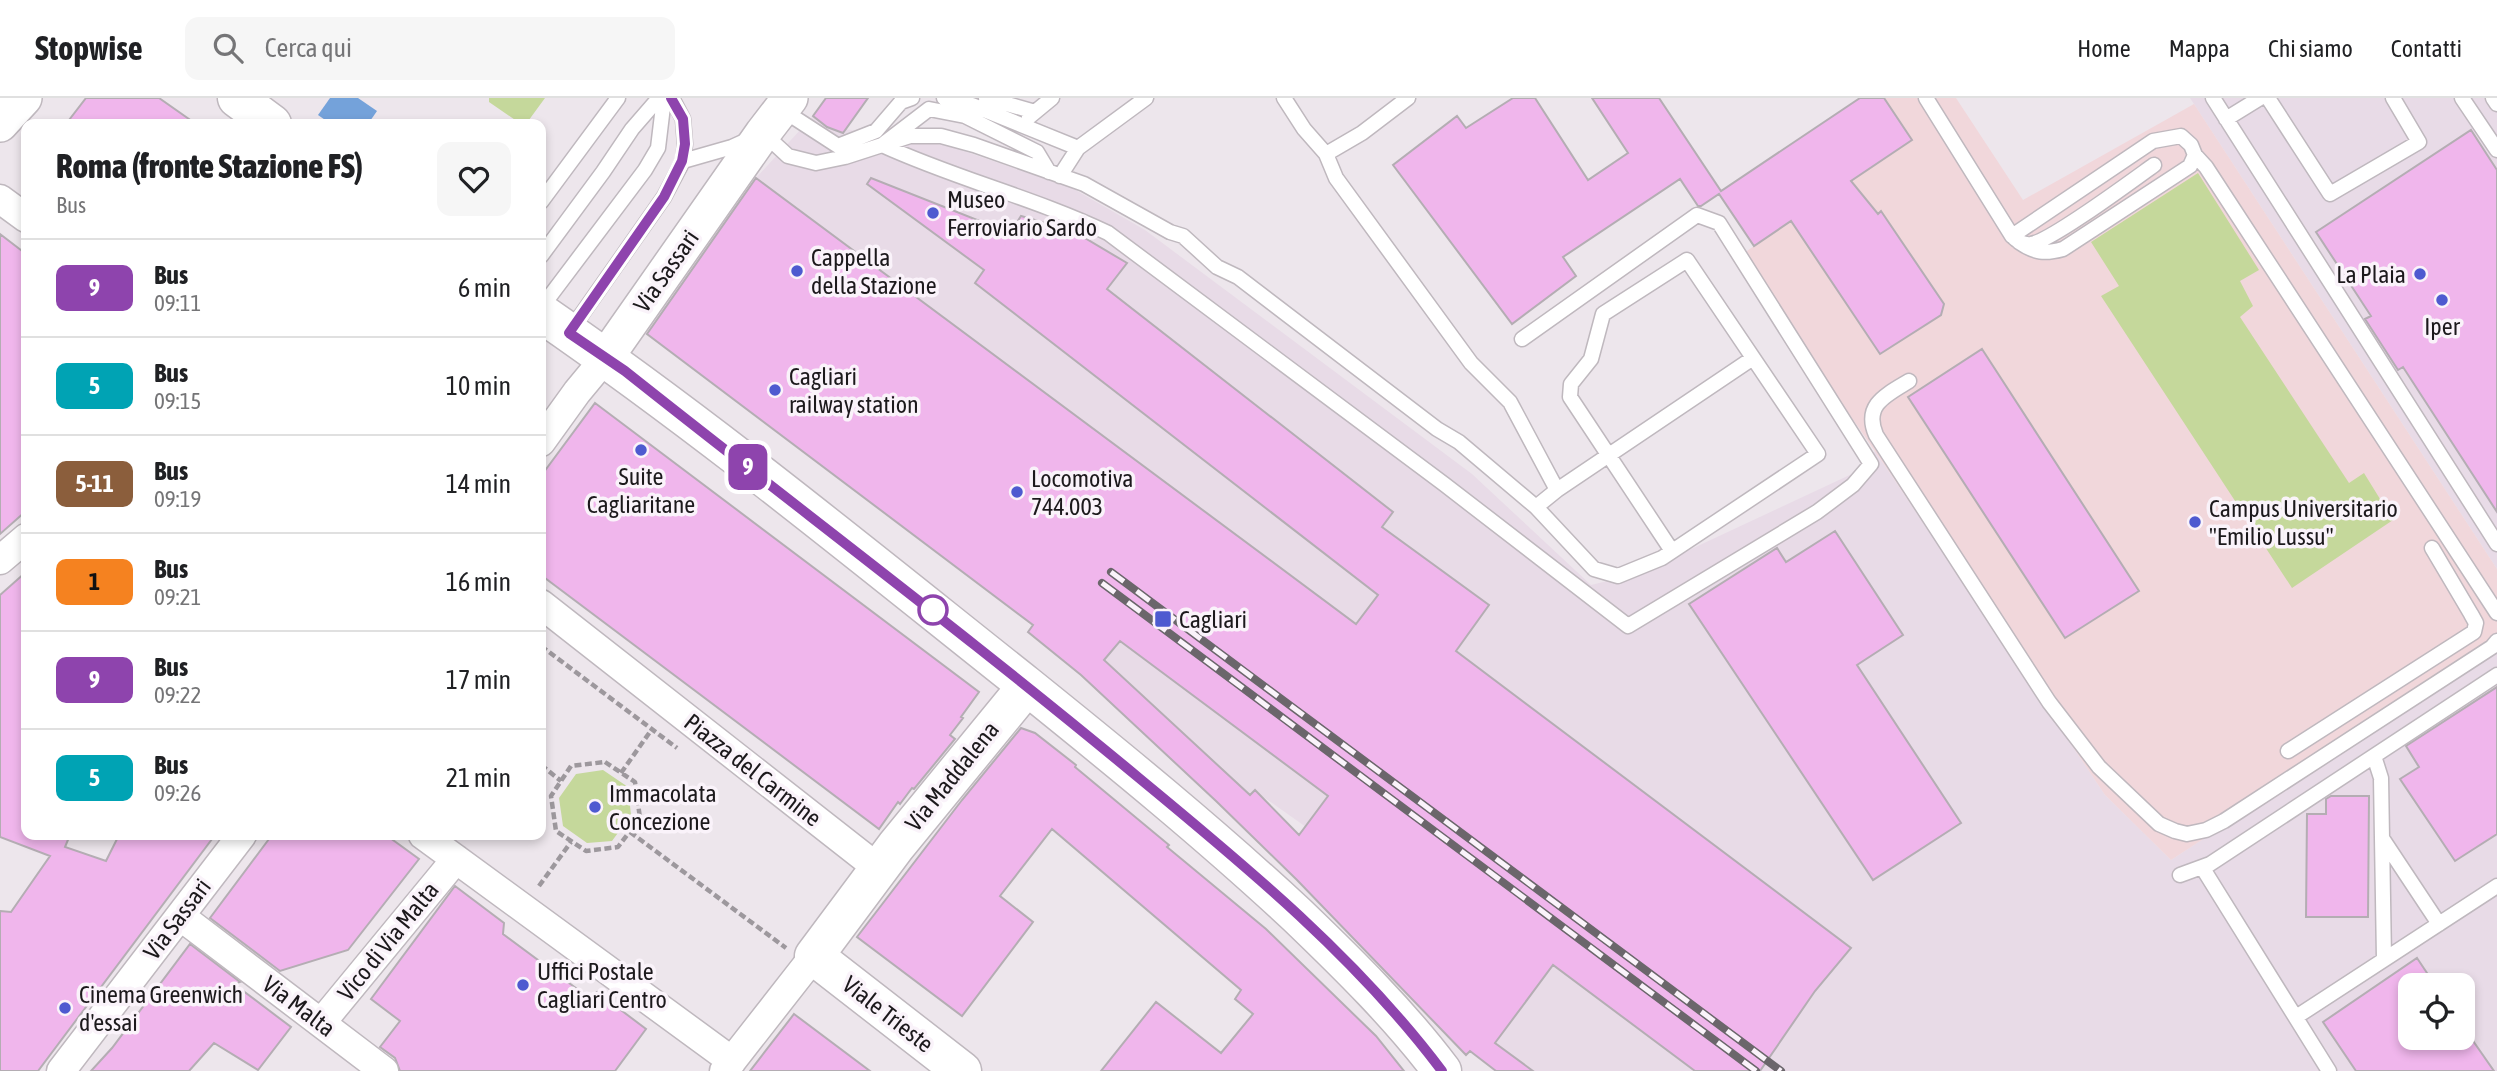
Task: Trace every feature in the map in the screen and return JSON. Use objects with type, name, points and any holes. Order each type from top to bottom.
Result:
[{"type":"main road","points":[[237,98],[265,119]]},
{"type":"main road","points":[[550,318],[606,358],[1027,686],[1233,856],[1385,1002],[1442,1071]]},
{"type":"main road","name":"Via Maddalena","points":[[879,869],[1027,686]]},
{"type":"main road","points":[[794,950],[879,869]]},
{"type":"main road","name":"Viale Trieste","points":[[794,950],[957,1069]]},
{"type":"street","points":[[0,124],[24,98]]},
{"type":"street","name":"Via Sassari","points":[[546,435],[606,358],[778,113]]},
{"type":"street","points":[[0,199],[21,214]]},
{"type":"street","points":[[0,560],[21,542]]},
{"type":"street","name":"Piazza del Carmine","points":[[546,608],[879,869]]},
{"type":"street","name":"Via Sassari","points":[[61,1071],[238,840]]},
{"type":"street","points":[[430,840],[728,1066],[794,950]]},
{"type":"street","name":"Vico di Via Malta","points":[[321,1023],[456,859]]},
{"type":"street","name":"Via Malta","points":[[180,916],[384,1071]]},
{"type":"lane","points":[[546,195],[618,98]]},
{"type":"lane","points":[[546,249],[632,129],[659,98]]},
{"type":"lane","points":[[550,318],[658,148],[664,98]]},
{"type":"lane","points":[[550,318],[664,197],[682,161],[685,144],[683,119],[671,98]]},
{"type":"lane","points":[[778,113],[838,146],[876,131],[901,103],[912,98]]},
{"type":"lane","points":[[944,98],[972,105],[1077,148]]},
{"type":"lane","points":[[986,98],[1035,111]]},
{"type":"lane","points":[[1019,125],[1052,98]]},
{"type":"lane","points":[[1055,174],[1077,148],[1146,98]]},
{"type":"lane","points":[[1284,98],[1304,129],[1326,154],[1336,178],[1471,363],[1510,402],[1557,490]]},
{"type":"lane","points":[[1326,154],[1362,133],[1408,98]]},
{"type":"lane","points":[[1926,98],[2015,239],[2030,250],[2046,254],[2063,250],[2190,166],[2194,155]]},
{"type":"lane","points":[[2213,98],[2497,544]]},
{"type":"lane","points":[[2226,119],[2260,98]]},
{"type":"lane","points":[[2268,98],[2330,194],[2419,142],[2395,99]]},
{"type":"lane","points":[[2462,98],[2497,150]]},
{"type":"lane","points":[[2493,98],[2497,104]]},
{"type":"lane","points":[[882,145],[929,109],[957,113],[1037,152],[1055,174]]},
{"type":"lane","points":[[682,161],[732,147],[778,113]]},
{"type":"lane","points":[[778,113],[788,156],[803,161],[816,163],[910,136],[941,136],[1084,184],[1182,236],[1217,267],[1238,277],[1437,429],[1459,442],[1536,507],[1594,569],[1618,576],[1662,558],[1818,454],[1688,260],[1603,314],[1591,359],[1572,384],[1570,397],[1672,551]]},
{"type":"lane","points":[[2015,239],[2153,141],[2180,136],[2191,145],[2194,155],[2206,167],[2497,613]]},
{"type":"lane","points":[[882,145],[920,162],[1069,215],[1108,233],[1444,484],[1628,626],[1817,512],[1853,485],[1871,464],[1719,223],[1697,215],[1522,339]]},
{"type":"lane","points":[[2015,239],[2031,244],[2052,234],[2154,165]]},
{"type":"lane","points":[[1536,507],[1557,490],[1753,358]]},
{"type":"lane","points":[[1909,381],[1886,395],[1875,407],[1872,425],[1876,435],[2049,702],[2099,767],[2160,824],[2187,834],[2206,830],[2224,821],[2492,647],[2497,641]]},
{"type":"lane","points":[[2288,751],[2474,632],[2476,623],[2432,548]]},
{"type":"lane","points":[[2180,875],[2202,867],[2497,675]]},
{"type":"lane","points":[[2372,698],[2384,718]]},
{"type":"lane","points":[[2374,756],[2381,778],[2385,959]]},
{"type":"lane","points":[[2382,838],[2439,923]]},
{"type":"lane","points":[[2202,867],[2329,1071]]},
{"type":"lane","points":[[2296,1017],[2497,886]]},
{"type":"path","points":[[621,773],[652,729]]},
{"type":"path","points":[[605,762],[621,773],[635,782],[640,818],[618,847],[586,851],[556,831],[551,796],[571,766],[605,762]]},
{"type":"path","points":[[546,769],[561,781]]},
{"type":"path","points":[[630,832],[794,950]]},
{"type":"path","points":[[539,886],[571,842]]},
{"type":"path","points":[[530,878],[551,894]]},
{"type":"shaded area","name":"Campus Universitario \"Emilio Lussu\"","points":[[1860,98],[1956,98],[2023,200],[2194,104],[2497,569],[2497,648],[2171,860],[2105,795],[1892,476],[1740,256],[1754,246]]},
{"type":"shaded area","points":[[2190,98],[2497,98],[2497,569],[2194,104]]},
{"type":"shaded area","points":[[813,116],[827,127],[840,132],[845,129],[949,146],[1072,188],[1145,230],[1472,474],[1591,585],[1640,573],[1854,473],[1875,451],[2105,795],[2171,860],[2497,648],[2497,1071],[1496,1071],[1470,1051],[1466,1055],[1425,1010],[1306,827],[1255,791],[1250,795],[1008,607],[641,330],[756,178]]},
{"type":"green space","points":[[489,98],[545,98],[530,119],[514,119],[489,102]]},
{"type":"green space","points":[[2198,173],[2259,270],[2240,281],[2253,306],[2240,317],[2349,483],[2364,473],[2393,520],[2292,588],[2101,296],[2119,286],[2091,242]]},
{"type":"green space","points":[[603,770],[628,787],[631,815],[612,841],[587,843],[563,826],[559,798],[576,774]]},
{"type":"water","points":[[330,98],[358,98],[377,111],[371,119],[324,119],[318,115]]},
{"type":"building","points":[[86,98],[159,98],[189,119],[70,119]]},
{"type":"building","points":[[826,98],[868,98],[843,133],[827,127],[813,116]]},
{"type":"building","points":[[1513,98],[1535,98],[1588,180],[1628,153],[1592,98],[1659,98],[1721,191],[1860,98],[1884,98],[1912,140],[1851,181],[1878,214],[1881,211],[1944,304],[1941,315],[1880,354],[1791,221],[1754,246],[1719,194],[1698,206],[1680,179],[1563,257],[1576,276],[1512,324],[1393,165],[1457,116],[1466,128]]},
{"type":"building","name":"La Plaia","points":[[2471,130],[2497,170],[2497,512],[2403,367],[2398,370],[2365,319],[2371,316],[2316,232]]},
{"type":"building","points":[[756,178],[1356,624],[1378,595],[975,283],[984,270],[867,184],[871,178],[1010,233],[1021,216],[1073,231],[1127,263],[1107,289],[1393,512],[1382,527],[1489,605],[1456,651],[1851,948],[1815,991],[1760,1071],[1695,1071],[1553,965],[1495,1043],[1533,1071],[1496,1071],[1470,1051],[1466,1055],[1297,880],[1216,801],[1081,675],[1028,632],[1033,625],[647,334]],"holes":[[[1120,641],[1328,796],[1299,835],[1255,790],[1250,795],[1104,660]]]},
{"type":"building","points":[[0,234],[21,250],[21,515],[0,534]]},
{"type":"building","points":[[1982,349],[2139,591],[2065,638],[1908,397]]},
{"type":"building","points":[[595,403],[979,692],[950,735],[955,739],[914,789],[912,788],[900,804],[898,802],[879,829],[546,579],[546,469]]},
{"type":"building","points":[[1835,531],[1903,635],[1857,665],[1961,823],[1873,880],[1689,604],[1777,548],[1786,562]]},
{"type":"building","points":[[21,576],[21,840],[68,840],[65,847],[106,861],[116,840],[211,840],[38,1071],[0,1071],[0,911],[11,912],[50,856],[0,837],[0,595]]},
{"type":"building","points":[[2497,687],[2497,834],[2455,861],[2400,779],[2419,767],[2406,746]]},
{"type":"building","points":[[1021,728],[1035,733],[1076,765],[1075,767],[1169,845],[1167,847],[1266,929],[1376,1036],[1404,1071],[1101,1071],[1156,1002],[1221,1053],[1253,1014],[1235,999],[1241,990],[1052,829],[1000,896],[1033,922],[962,1016],[857,937]]},
{"type":"building","points":[[2331,796],[2369,796],[2368,917],[2306,917],[2307,814],[2326,814],[2326,799]]},
{"type":"building","points":[[268,840],[393,840],[419,859],[348,950],[280,971],[210,918]]},
{"type":"building","name":"Uffici Postale Cagliari Centro","points":[[455,886],[504,923],[503,934],[588,997],[597,992],[646,1029],[615,1071],[400,1071],[395,1058],[380,1047],[400,1021],[371,999]]},
{"type":"building","points":[[190,944],[240,982],[234,984],[291,1027],[258,1070],[214,1043],[189,1071],[91,1071],[112,1048]]},
{"type":"building","points":[[2417,958],[2427,973],[2398,973],[2398,1050],[2475,1050],[2475,1044],[2494,1071],[2356,1071],[2323,1022]]},
{"type":"building","points":[[794,1014],[870,1071],[750,1071]]},
{"type":"railway","points":[[1111,572],[1781,1071]]},
{"type":"railway","points":[[1102,583],[1756,1071]]},
{"type":"bus line","name":"9","points":[[671,98],[683,119],[685,144],[682,161],[664,197],[569,333],[625,371],[947,621],[1233,856],[1385,1002],[1442,1071]]},
{"type":"place","name":"Museo Ferroviario Sardo","points":[[933,213]]},
{"type":"place","name":"Cappella della Stazione","points":[[797,271]]},
{"type":"place","name":"La Plaia","points":[[2420,274]]},
{"type":"place","name":"Iper","points":[[2442,300]]},
{"type":"place","name":"Cagliari railway station","points":[[775,390]]},
{"type":"place","name":"Suite Cagliaritane","points":[[641,450]]},
{"type":"place","name":"Locomotiva 744.003","points":[[1017,492]]},
{"type":"place","name":"Campus Universitario \"Emilio Lussu\"","points":[[2195,522]]},
{"type":"place","name":"Cagliari","points":[[1163,619]]},
{"type":"place","name":"Immacolata Concezione","points":[[595,807]]},
{"type":"place","name":"Uffici Postale Cagliari Centro","points":[[523,985]]},
{"type":"place","name":"Cinema Greenwich d'essai","points":[[65,1008]]}]
